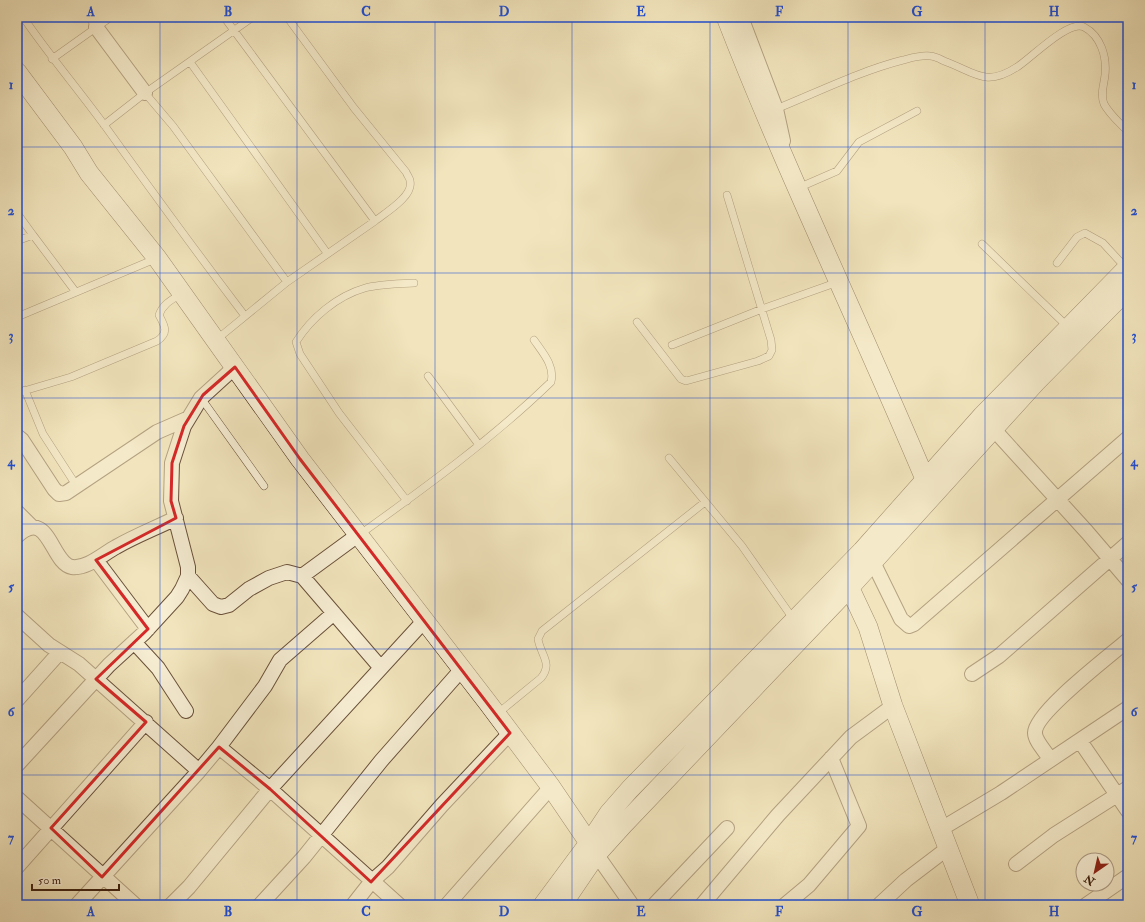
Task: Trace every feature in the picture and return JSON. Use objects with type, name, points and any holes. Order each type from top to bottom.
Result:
[{"type":"main road","points":[[726,17],[769,109],[798,188],[929,488]]},
{"type":"main road","points":[[17,72],[73,147],[89,173],[157,258],[300,459],[551,787],[593,849]]},
{"type":"main road","points":[[543,905],[593,849],[708,735],[988,422],[1068,327],[1127,267]]},
{"type":"main road","points":[[988,422],[1128,289]]},
{"type":"main road","points":[[562,905],[593,849],[609,813],[630,789],[794,620],[846,579],[873,562],[929,488]]},
{"type":"main road","points":[[846,579],[868,627],[893,706],[970,905]]},
{"type":"street","points":[[741,17],[769,109]]},
{"type":"street","points":[[93,22],[145,93]]},
{"type":"street","points":[[17,765],[96,679],[148,629],[177,597],[188,576],[188,567],[172,500],[172,463],[184,426],[201,398],[235,367]]},
{"type":"street","points":[[17,436],[22,440],[54,489],[59,494],[66,493],[157,432],[189,418]]},
{"type":"street","points":[[988,422],[1128,580]]},
{"type":"street","points":[[873,562],[901,619],[910,626],[1058,500],[1128,438]]},
{"type":"street","points":[[17,512],[32,527]]},
{"type":"street","points":[[17,536],[23,530],[32,527],[39,528],[68,566],[80,566],[96,560],[116,547],[176,518]]},
{"type":"street","points":[[302,576],[358,535]]},
{"type":"street","points":[[972,674],[999,656],[1128,543]]},
{"type":"street","points":[[96,560],[148,629]]},
{"type":"street","points":[[188,576],[213,604],[221,607],[229,606],[249,589],[268,578],[287,572],[302,576],[381,668]]},
{"type":"street","points":[[77,905],[200,771],[265,686],[280,660],[334,613]]},
{"type":"street","points":[[17,616],[60,652],[71,658],[96,679],[200,771]]},
{"type":"street","points":[[171,905],[189,886],[270,789],[424,621]]},
{"type":"street","points":[[1050,760],[1035,735],[1035,728],[1059,699],[1128,640]]},
{"type":"street","points":[[134,642],[158,668],[186,711]]},
{"type":"street","points":[[18,697],[60,652]]},
{"type":"street","points":[[260,905],[304,857],[381,761],[462,669]]},
{"type":"street","points":[[702,905],[778,815],[851,737],[893,706]]},
{"type":"street","points":[[941,830],[1001,793],[1128,708]]},
{"type":"street","points":[[17,866],[84,794],[146,722]]},
{"type":"street","points":[[353,905],[371,882],[388,867],[442,805],[510,733]]},
{"type":"street","points":[[1080,741],[1122,792],[1128,811]]},
{"type":"street","points":[[219,747],[270,789],[321,834],[371,882],[399,905]]},
{"type":"street","points":[[785,905],[809,885],[859,826],[831,758]]},
{"type":"street","points":[[447,905],[551,787]]},
{"type":"street","points":[[1016,864],[1054,835],[1122,792]]},
{"type":"street","points":[[17,798],[102,877],[135,905]]},
{"type":"street","points":[[654,905],[727,828]]},
{"type":"street","points":[[879,905],[906,880],[948,848]]},
{"type":"street","points":[[593,849],[632,905]]},
{"type":"street","points":[[1086,905],[1128,876]]},
{"type":"lane","points":[[24,17],[52,59],[104,125],[148,188],[245,316]]},
{"type":"lane","points":[[52,59],[93,22],[111,17]]},
{"type":"lane","points":[[224,17],[375,220]]},
{"type":"lane","points":[[104,125],[145,93],[253,17]]},
{"type":"lane","points":[[215,340],[287,282],[375,220],[409,192],[411,182],[406,172],[354,108],[287,17]]},
{"type":"lane","points":[[769,109],[882,66],[916,57],[930,56],[984,78],[1000,78],[1074,26],[1084,27],[1095,37],[1104,52],[1105,74],[1102,91],[1104,104],[1114,118],[1128,132]]},
{"type":"lane","points":[[190,62],[327,253]]},
{"type":"lane","points":[[145,93],[173,126],[287,282]]},
{"type":"lane","points":[[798,188],[836,171],[841,167],[850,151],[859,142],[917,111]]},
{"type":"lane","points":[[637,322],[681,379],[692,381],[758,361],[769,356],[772,350],[771,340],[727,195]]},
{"type":"lane","points":[[17,213],[75,291]]},
{"type":"lane","points":[[1057,263],[1077,237],[1085,233],[1103,243],[1127,267]]},
{"type":"lane","points":[[17,241],[33,235]]},
{"type":"lane","points":[[982,244],[1068,327]]},
{"type":"lane","points":[[17,317],[75,291],[157,258]]},
{"type":"lane","points":[[672,345],[762,309],[840,282]]},
{"type":"lane","points":[[407,501],[339,413],[300,354],[296,342],[301,334],[336,300],[365,288],[414,283]]},
{"type":"lane","points":[[17,393],[71,377],[157,341],[165,333],[166,329],[159,315],[162,308],[167,302],[182,293]]},
{"type":"lane","points":[[358,535],[407,501],[514,418],[551,382],[553,375],[551,366],[534,340]]},
{"type":"lane","points":[[428,376],[479,445]]},
{"type":"lane","points":[[25,390],[43,434],[76,485]]},
{"type":"lane","points":[[201,398],[264,486]]},
{"type":"lane","points":[[669,458],[742,546],[794,620]]},
{"type":"lane","points":[[496,715],[542,678],[548,664],[540,651],[538,639],[546,628],[704,502]]},
{"type":"highlighted area","points":[[235,367],[300,459],[510,733],[371,882],[270,789],[219,747],[102,877],[51,828],[146,722],[96,679],[148,629],[96,560],[176,518],[171,501],[172,463],[184,426],[203,395]]}]
